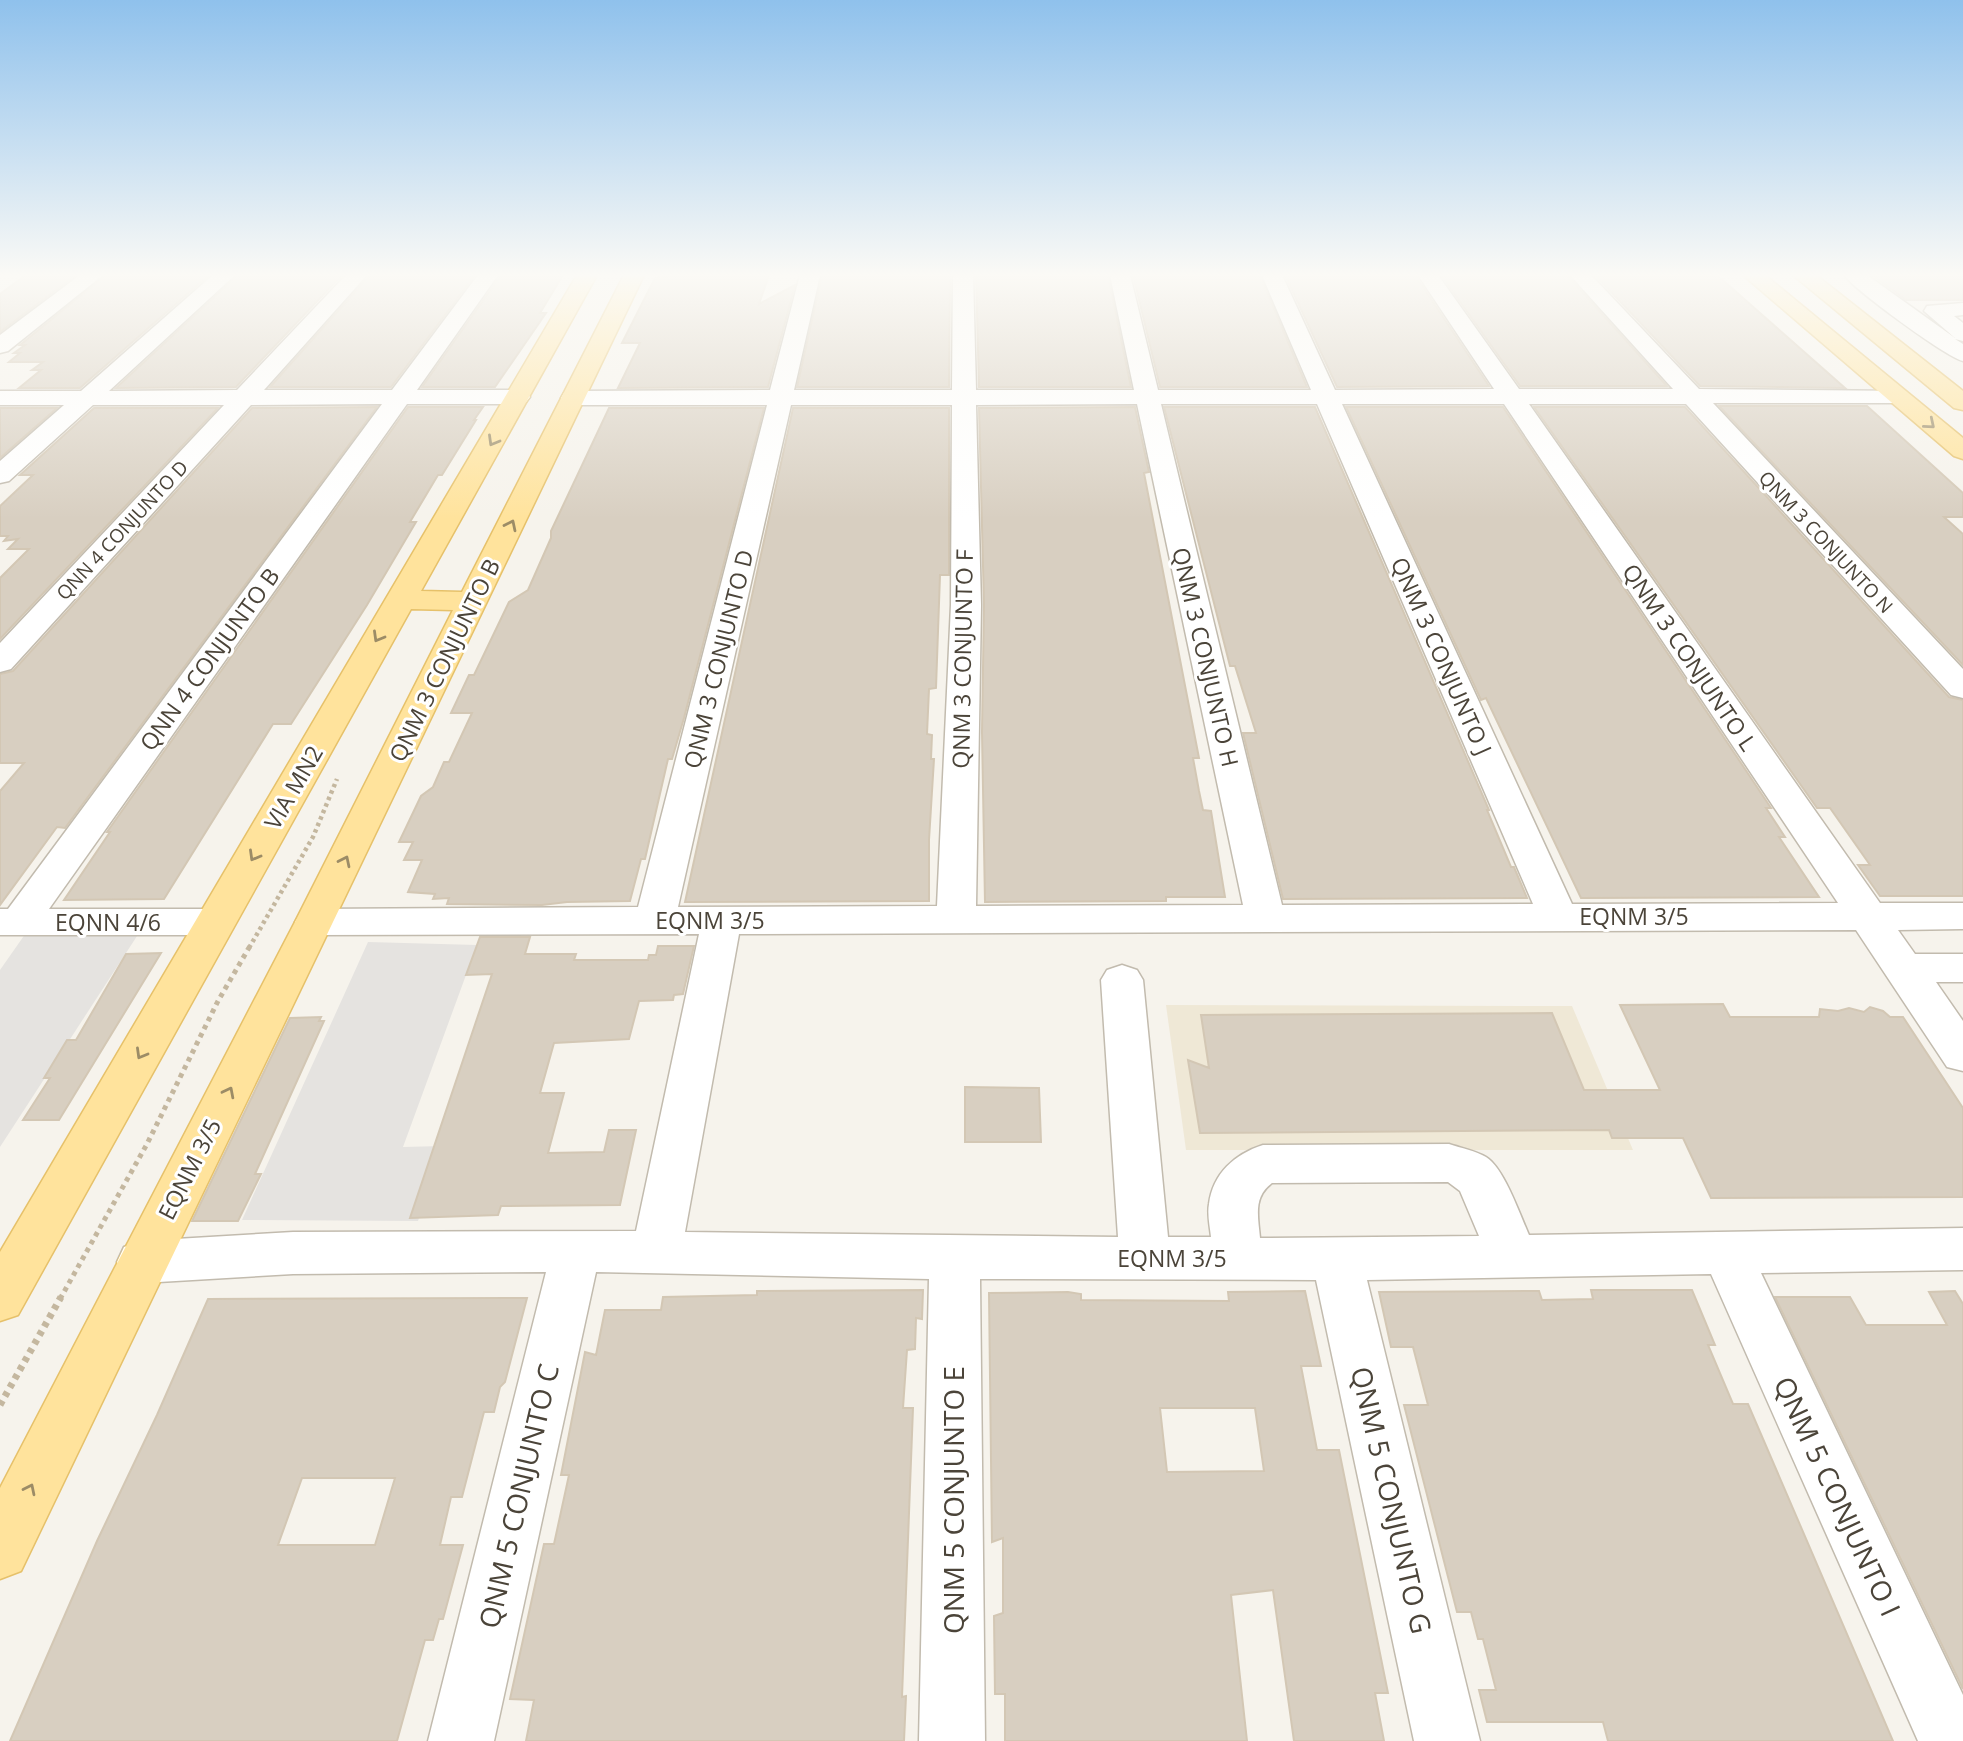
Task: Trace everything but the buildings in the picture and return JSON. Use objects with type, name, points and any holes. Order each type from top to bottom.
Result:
[{"type":"main road","name":"VIA MN2","points":[[6,1279],[216,922],[541,356]]},
{"type":"main road","name":"QNM 3 CONJUNTO B","points":[[315,922],[593,356]]},
{"type":"main road","points":[[1850,356],[1963,451]]},
{"type":"main road","points":[[1907,356],[1957,395]]},
{"type":"main road","points":[[405,591],[478,591]]},
{"type":"main road","name":"EQNM 3/5","points":[[142,1262],[315,922]]},
{"type":"main road","points":[[0,1550],[142,1262]]},
{"type":"street","points":[[0,475],[134,356]]},
{"type":"street","name":"QNN 4 CONJUNTO D","points":[[0,662],[281,356]]},
{"type":"street","name":"QNN 4 CONJUNTO B","points":[[9,922],[429,356]]},
{"type":"street","name":"QNM 3 CONJUNTO D","points":[[655,920],[791,356]]},
{"type":"street","name":"QNM 3 CONJUNTO F","points":[[956,920],[966,606],[962,356]]},
{"type":"street","name":"QNM 3 CONJUNTO H","points":[[1137,356],[1265,917]]},
{"type":"street","name":"QNM 3 CONJUNTO J","points":[[1309,356],[1558,916]]},
{"type":"street","name":"QNM 3 CONJUNTO L","points":[[1484,356],[1963,1055]]},
{"type":"street","name":"QNM 3 CONJUNTO N","points":[[1654,356],[1963,688]]},
{"type":"street","points":[[573,398],[1897,396]]},
{"type":"street","points":[[0,398],[518,397]]},
{"type":"street","name":"EQNM 3/5","points":[[315,922],[1963,916]]},
{"type":"street","points":[[656,1253],[722,919]]},
{"type":"street","name":"EQNN 4/6","points":[[9,922],[216,922]]},
{"type":"street","points":[[1904,968],[1963,968]]},
{"type":"street","points":[[1122,980],[1145,1258]]},
{"type":"street","points":[[1237,1258],[1233,1203],[1243,1178],[1263,1164],[1449,1163],[1469,1170],[1479,1179],[1513,1255]]},
{"type":"street","name":"EQNM 3/5","points":[[142,1262],[292,1253],[576,1251],[955,1258],[1337,1259],[1963,1249]]},
{"type":"street","name":"QNM 5 CONJUNTO C","points":[[461,1741],[576,1251]]},
{"type":"street","name":"QNM 5 CONJUNTO I","points":[[1726,1252],[1951,1741]]},
{"type":"street","name":"QNM 5 CONJUNTO E","points":[[951,1741],[955,1258]]},
{"type":"street","name":"QNM 5 CONJUNTO G","points":[[1337,1259],[1447,1741]]},
{"type":"path","points":[[0,1405],[147,1144],[218,1001],[313,837],[338,777]]},
{"type":"shaded area","points":[[28,930],[139,933],[0,1147],[0,970]]},
{"type":"shaded area","points":[[368,942],[477,945],[403,1147],[442,1146],[418,1221],[242,1220]]},
{"type":"shaded area","points":[[1166,1005],[1572,1006],[1633,1150],[1186,1150]]}]
